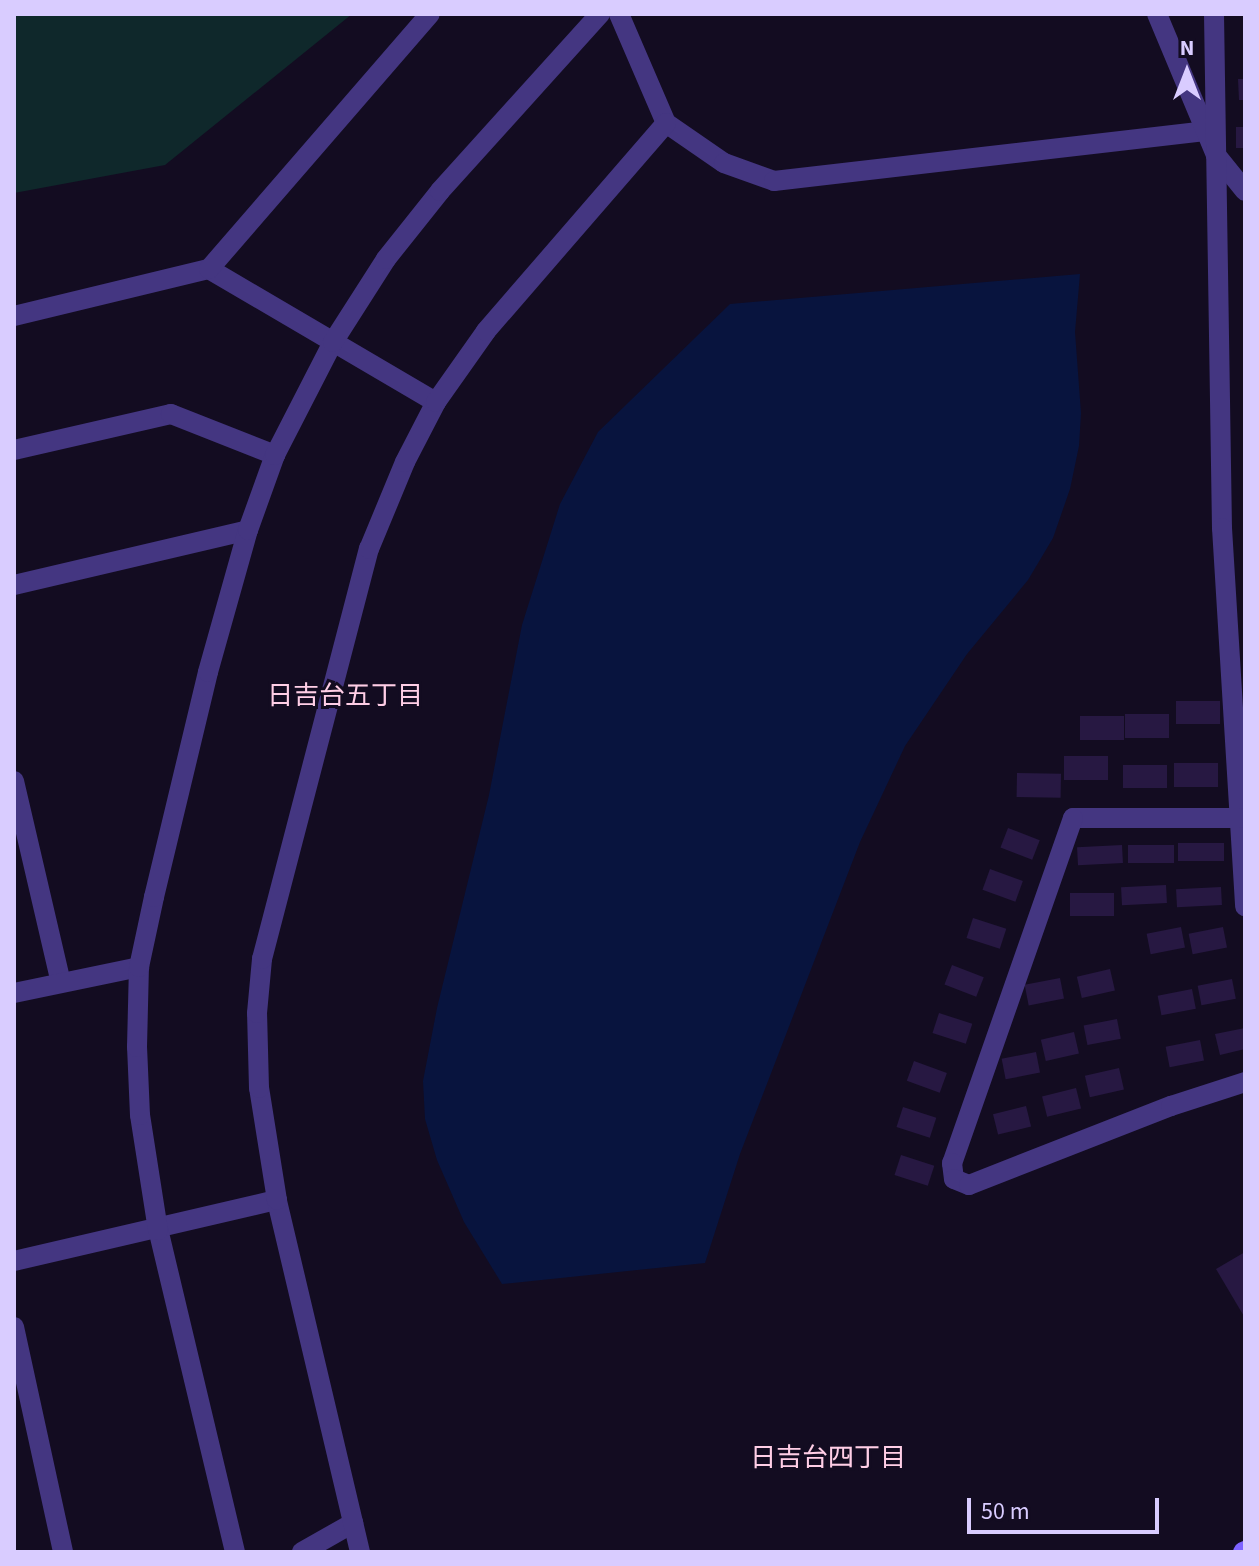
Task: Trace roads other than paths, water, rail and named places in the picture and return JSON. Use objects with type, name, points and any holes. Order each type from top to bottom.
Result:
[{"type":"street","points":[[14,316],[209,269],[430,14]]},
{"type":"street","points":[[235,1552],[158,1230],[140,1115],[139,967],[208,672],[248,530],[275,455],[333,342],[386,259],[440,191],[600,14]]},
{"type":"street","points":[[619,14],[666,123],[724,163],[774,181],[1207,131]]},
{"type":"street","points":[[1157,14],[1216,155],[1245,191]]},
{"type":"street","points":[[1214,14],[1222,528],[1245,906]]},
{"type":"street","points":[[360,1552],[277,1200],[259,1088],[257,1013],[262,959],[369,549],[405,462],[436,402],[486,331],[666,123]]},
{"type":"street","points":[[209,269],[436,402]]},
{"type":"street","points":[[14,450],[171,414],[275,455]]},
{"type":"street","points":[[14,585],[248,530]]},
{"type":"street","points":[[14,781],[61,983]]},
{"type":"street","points":[[1239,818],[1073,818],[952,1163],[954,1179],[969,1185],[1171,1106],[1245,1082]]},
{"type":"street","points":[[14,993],[139,967]]},
{"type":"street","points":[[14,1261],[277,1200]]},
{"type":"street","points":[[14,1327],[63,1552]]},
{"type":"street","points":[[302,1552],[353,1523]]},
{"type":"water","points":[[1080,274],[1075,332],[1081,413],[1079,446],[1070,489],[1053,538],[1028,580],[967,654],[905,746],[860,842],[740,1154],[705,1263],[502,1284],[464,1222],[437,1160],[425,1119],[423,1081],[437,1008],[489,795],[522,625],[560,504],[598,432],[730,304]]},
{"type":"district","name":"日吉台五丁目","points":[[345,696]]},
{"type":"district","name":"日吉台四丁目","points":[[828,1458]]}]
